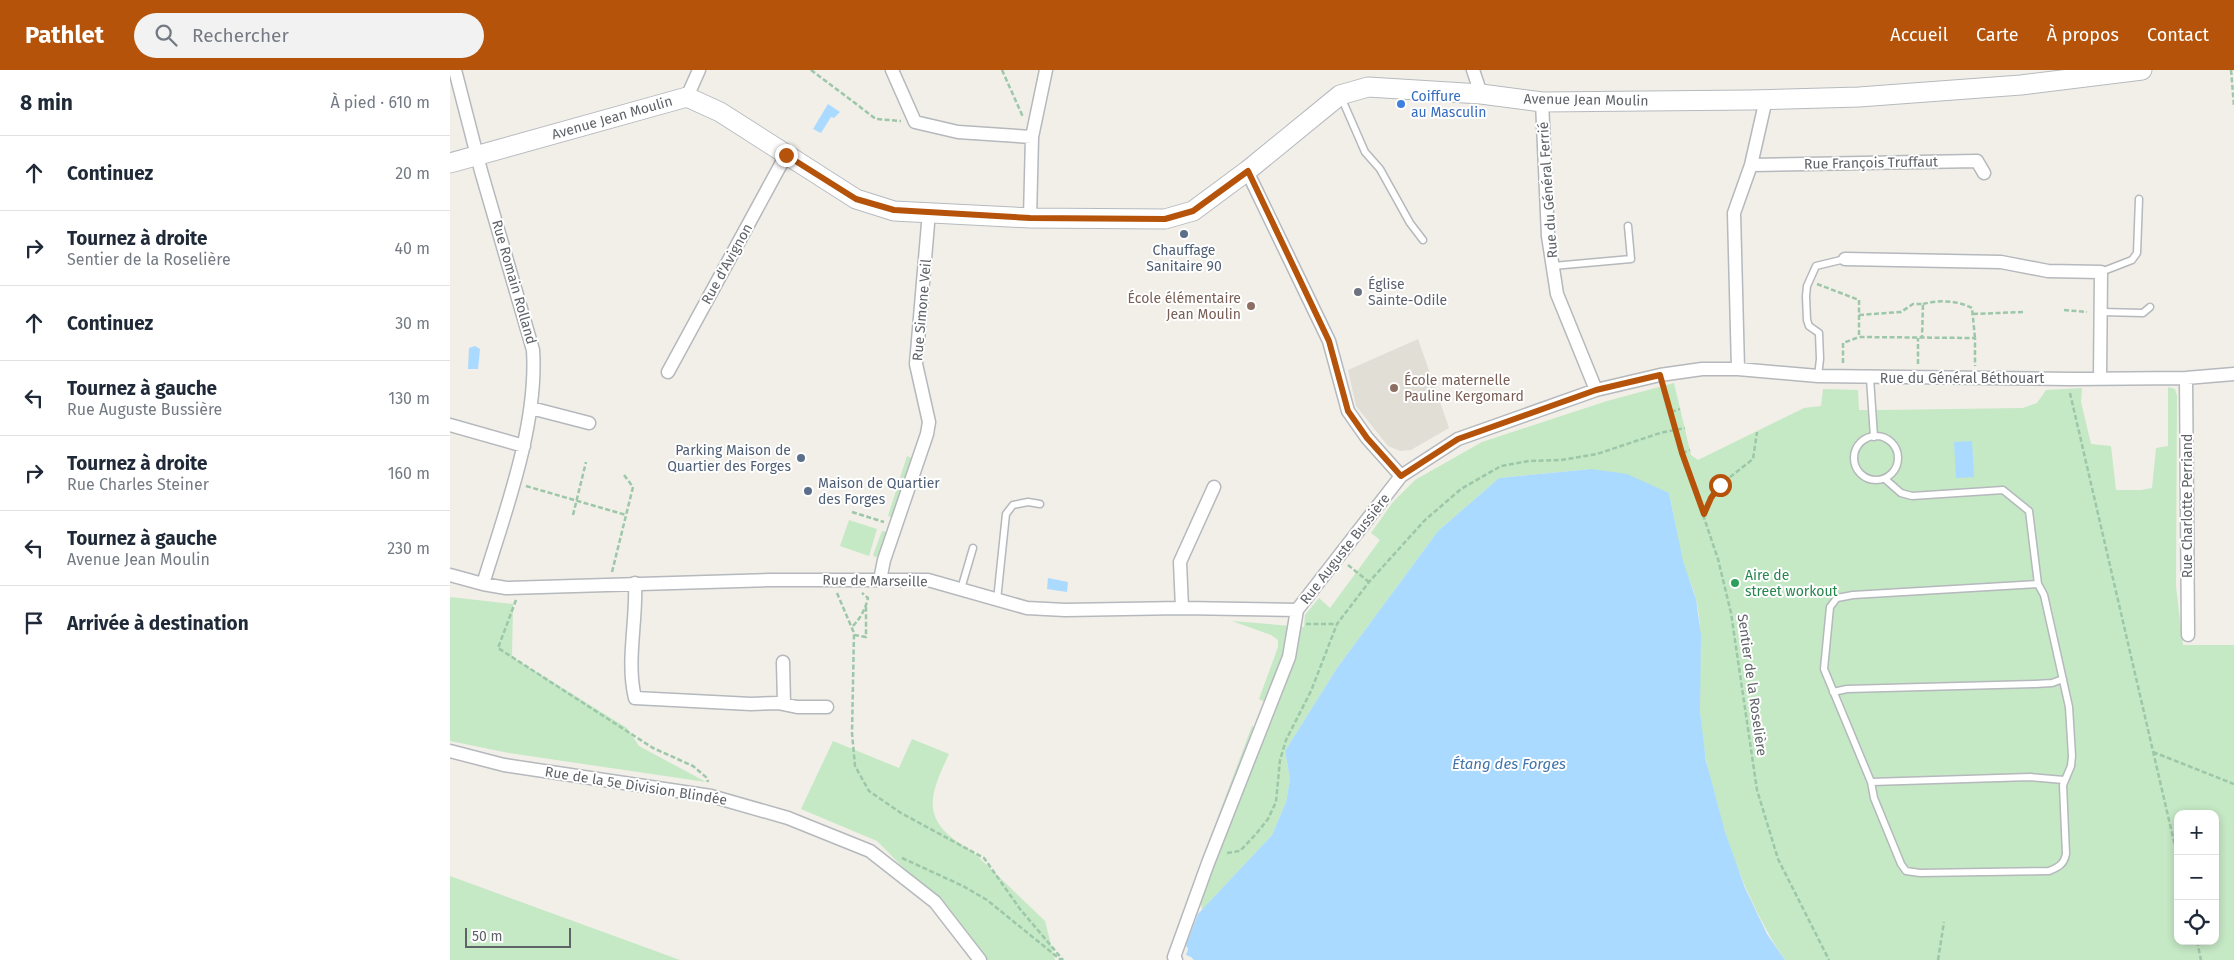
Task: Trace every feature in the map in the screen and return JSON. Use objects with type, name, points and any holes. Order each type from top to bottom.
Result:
[{"type":"main road","name":"Avenue Jean Moulin","points":[[450,164],[687,97],[720,112],[856,199],[894,210],[1030,218],[1165,219],[1193,211],[1248,171],[1340,96],[1368,87],[1481,94],[1542,102],[1859,97],[2012,86],[2142,70]]},
{"type":"street","name":"Rue Romain Rolland","points":[[454,70],[533,350],[535,372],[532,408],[524,446],[483,584]]},
{"type":"street","points":[[687,97],[699,70]]},
{"type":"street","points":[[892,70],[915,122],[958,132],[1032,137]]},
{"type":"street","points":[[1030,218],[1032,137],[1046,70]]},
{"type":"street","points":[[1473,70],[1481,94]]},
{"type":"street","points":[[1738,369],[1734,213],[1751,165],[1766,99]]},
{"type":"street","name":"Rue du Général Ferrié","points":[[1542,102],[1548,236],[1557,294],[1596,390]]},
{"type":"street","name":"Rue d'Avignon","points":[[668,372],[786,155]]},
{"type":"street","name":"Rue François Truffaut","points":[[1751,165],[1977,161],[1984,173]]},
{"type":"street","points":[[1248,171],[1329,341],[1348,411],[1367,438],[1401,476]]},
{"type":"street","name":"Rue Simone Veil","points":[[880,580],[884,560],[921,452],[929,422],[916,364],[929,212]]},
{"type":"street","points":[[1845,259],[2001,262],[2048,271],[2101,272],[2100,378]]},
{"type":"street","name":"Rue Auguste Bussière","points":[[1176,960],[1174,957],[1208,863],[1290,657],[1297,624],[1297,610],[1401,476],[1458,439],[1596,390],[1660,375],[1702,369],[1738,369]]},
{"type":"street","name":"Rue du Général Béthouart","points":[[1738,369],[1818,376],[1870,378],[2186,378],[2234,374]]},
{"type":"street","name":"Rue Charlotte Perriand","points":[[2186,378],[2188,634]]},
{"type":"street","points":[[532,408],[589,423]]},
{"type":"street","points":[[450,425],[524,446]]},
{"type":"street","points":[[1182,608],[1180,562],[1214,487]]},
{"type":"street","name":"Rue de Marseille","points":[[450,575],[506,588],[635,583],[928,580],[1026,608],[1065,610],[1182,608],[1297,610]]},
{"type":"street","points":[[635,583],[636,612],[632,683],[635,698],[827,707]]},
{"type":"street","points":[[783,662],[784,704]]},
{"type":"street","name":"Rue de la 5e Division Blindée","points":[[450,752],[504,765],[711,796],[788,818],[870,851],[936,902],[980,960]]},
{"type":"lane","points":[[1340,96],[1365,152],[1380,169],[1410,223],[1423,240]]},
{"type":"lane","points":[[2101,272],[2132,260],[2137,253],[2139,199]]},
{"type":"lane","points":[[1552,266],[1631,259],[1628,226]]},
{"type":"lane","points":[[1818,376],[1820,359],[1819,333],[1809,326],[1807,320],[1806,296],[1809,281],[1816,266],[1845,259]]},
{"type":"lane","points":[[2101,312],[2143,313],[2150,307]]},
{"type":"lane","points":[[1870,378],[1874,436]]},
{"type":"lane","points":[[1874,436],[1891,442],[1897,451],[1898,462],[1896,470],[1885,479],[1867,479],[1859,473],[1855,463],[1855,452],[1859,445],[1866,439],[1874,436]]},
{"type":"lane","points":[[1885,479],[1901,493],[1912,496],[2004,490],[2029,510],[2038,584],[2044,595],[2069,707],[2072,756],[2071,766],[2064,780],[2065,862],[2058,867],[2049,871],[1920,873],[1906,871],[1901,864],[1874,798],[1871,782],[1824,669],[1830,607],[1837,598],[1853,595],[2038,584]]},
{"type":"lane","points":[[997,600],[1006,514],[1013,504],[1028,502],[1040,504]]},
{"type":"lane","points":[[961,589],[973,548]]},
{"type":"lane","points":[[1832,692],[1847,689],[2052,683],[2063,678]]},
{"type":"lane","points":[[1871,782],[2030,777],[2064,780]]},
{"type":"path","points":[[811,70],[876,120],[915,122]]},
{"type":"path","points":[[1002,70],[1032,137]]},
{"type":"path","points":[[2231,70],[2234,106]]},
{"type":"path","points":[[1809,281],[1859,300],[1859,337]]},
{"type":"path","points":[[1859,315],[1901,312],[1913,304],[1937,301],[1966,304],[1972,308],[1973,314],[1975,338],[1974,378]]},
{"type":"path","points":[[1922,338],[1923,304]]},
{"type":"path","points":[[2064,310],[2101,312]]},
{"type":"path","points":[[1973,314],[2023,312]]},
{"type":"path","points":[[1843,377],[1843,343],[1859,337],[1975,338]]},
{"type":"path","points":[[1918,338],[1918,378]]},
{"type":"path","name":"Sentier de la Roselière","points":[[1660,375],[1682,453],[1704,514],[1732,613],[1757,790],[1778,859],[1829,960]]},
{"type":"path","points":[[2070,379],[2068,387],[2177,855]]},
{"type":"path","points":[[1671,412],[1680,409]]},
{"type":"path","points":[[1223,860],[1228,852],[1240,851],[1268,819],[1276,802],[1280,760],[1286,740],[1311,692],[1337,624],[1369,582],[1425,520],[1461,489],[1501,466],[1597,454],[1660,433],[1686,428]]},
{"type":"path","points":[[1704,514],[1711,498],[1720,485],[1753,459],[1757,432]]},
{"type":"path","points":[[1682,453],[1690,450]]},
{"type":"path","points":[[574,515],[586,462]]},
{"type":"path","points":[[610,584],[633,487],[624,475]]},
{"type":"path","points":[[513,483],[626,515]]},
{"type":"path","points":[[852,512],[884,522]]},
{"type":"path","points":[[1339,558],[1369,582]]},
{"type":"path","points":[[845,592],[836,592],[853,626],[854,635],[852,733],[855,766],[869,791],[901,813],[930,827],[984,858],[1020,909],[1062,960]]},
{"type":"path","points":[[854,635],[866,637],[866,607],[868,598],[861,592],[870,592]]},
{"type":"path","points":[[512,599],[517,599],[498,648],[653,748],[693,766],[707,778],[711,796]]},
{"type":"path","points":[[853,626],[866,607]]},
{"type":"path","points":[[1297,624],[1337,624]]},
{"type":"path","points":[[2153,752],[2234,784]]},
{"type":"path","points":[[897,857],[963,886],[986,900],[1062,960]]},
{"type":"path","points":[[1938,960],[1944,922]]},
{"type":"path","points":[[2198,945],[2201,960]]},
{"type":"shaded area","name":"École maternelle Pauline Kergomard","points":[[1418,339],[1449,428],[1411,450],[1400,451],[1388,446],[1356,406],[1348,370]]},
{"type":"green space","points":[[1674,383],[1691,455],[1698,460],[1804,408],[1821,406],[1823,389],[1858,390],[1859,410],[1881,410],[2023,408],[2037,403],[2046,390],[2082,388],[2081,402],[2091,444],[2111,446],[2116,490],[2141,490],[2152,488],[2156,448],[2168,446],[2168,387],[2175,389],[2177,396],[2176,586],[2183,645],[2234,645],[2234,960],[1785,960],[1769,934],[1740,874],[1717,808],[1703,742],[1700,712],[1699,613],[1695,594],[1682,560],[1669,493],[1591,469],[1499,478],[1438,531],[1337,668],[1285,751],[1290,779],[1286,802],[1272,835],[1202,910],[1196,875],[1252,726],[1256,728],[1265,702],[1259,699],[1278,647],[1278,640],[1271,635],[1232,621],[1304,627],[1305,615],[1319,598],[1330,608],[1380,540],[1371,533],[1393,502],[1415,480],[1482,442],[1607,401]]},
{"type":"green space","points":[[907,456],[912,458],[892,517],[888,516]]},
{"type":"green space","points":[[849,520],[877,529],[869,556],[840,546]]},
{"type":"green space","points":[[882,531],[887,532],[879,556],[875,557],[873,555]]},
{"type":"green space","points":[[450,597],[513,604],[512,657],[627,728],[639,746],[706,782],[509,753],[450,741]]},
{"type":"green space","points":[[912,739],[949,754],[936,784],[933,797],[933,809],[937,820],[944,830],[972,851],[1045,921],[1055,960],[984,960],[949,914],[877,841],[801,809],[833,741],[899,768]]},
{"type":"green space","points":[[450,876],[680,960],[450,960]]},
{"type":"water","points":[[828,104],[840,112],[834,118],[831,117],[821,133],[813,129]]},
{"type":"water","points":[[475,346],[480,349],[478,369],[468,369],[469,348]]},
{"type":"water","points":[[1972,441],[1974,477],[1956,478],[1954,442]]},
{"type":"water","name":"Étang des Forges","points":[[1591,469],[1627,474],[1669,493],[1683,561],[1696,599],[1701,635],[1700,712],[1706,761],[1725,832],[1745,888],[1767,934],[1785,960],[1194,960],[1186,955],[1188,949],[1186,945],[1198,914],[1272,835],[1286,802],[1290,779],[1285,751],[1337,668],[1438,531],[1499,478]]},
{"type":"water","points":[[1048,578],[1068,582],[1067,592],[1047,589]]},
{"type":"place","name":"Coiffure au Masculin","points":[[1401,104]]},
{"type":"place","name":"Chauffage Sanitaire 90","points":[[1184,234]]},
{"type":"place","name":"Église Sainte-Odile","points":[[1358,292]]},
{"type":"place","name":"École élémentaire Jean Moulin","points":[[1251,306]]},
{"type":"place","name":"École maternelle Pauline Kergomard","points":[[1394,388]]},
{"type":"place","name":"Parking Maison de Quartier des Forges","points":[[801,458]]},
{"type":"place","name":"Maison de Quartier des Forges","points":[[808,491]]},
{"type":"place","name":"Aire de street workout","points":[[1735,583]]},
{"type":"route","points":[[786,155],[856,199],[894,210],[1030,218],[1165,219],[1193,211],[1248,171],[1329,341],[1348,411],[1367,438],[1401,476],[1458,439],[1596,390],[1660,375],[1682,453],[1704,514],[1711,498],[1720,485]]}]
